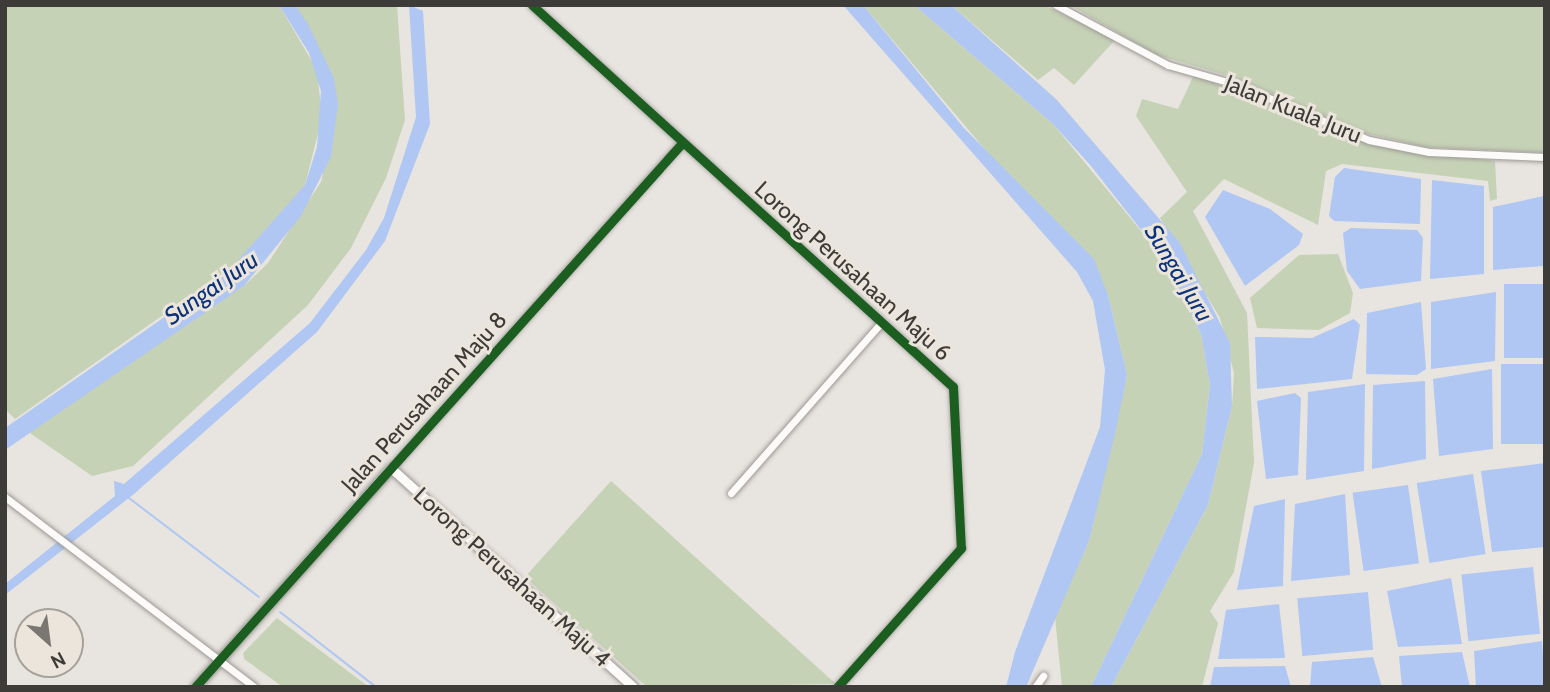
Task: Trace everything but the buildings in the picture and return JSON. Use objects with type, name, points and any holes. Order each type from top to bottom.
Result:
[{"type":"street","name":"Lorong Perusahaan Maju 6","points":[[533,5],[953,387],[961,548],[836,687]]},
{"type":"street","name":"Jalan Kuala Juru","points":[[1056,5],[1168,65],[1238,85],[1369,140],[1429,152],[1545,157]]},
{"type":"street","name":"Jalan Perusahaan Maju 8","points":[[195,687],[682,143]]},
{"type":"street","points":[[731,493],[881,324]]},
{"type":"street","name":"Lorong Perusahaan Maju 4","points":[[391,468],[633,687]]},
{"type":"street","points":[[5,497],[254,687]]},
{"type":"street","points":[[1035,687],[1043,676]]},
{"type":"green space","points":[[5,5],[279,5],[317,70],[322,117],[305,185],[250,254],[15,419],[5,409]]},
{"type":"green space","points":[[295,5],[397,5],[405,120],[386,178],[351,248],[308,305],[133,466],[92,476],[27,431],[244,286],[268,263],[321,182],[338,104]]},
{"type":"green space","points":[[863,5],[914,5],[1053,124],[1160,254],[1201,334],[1210,385],[1202,454],[1091,687],[1062,687],[1055,617],[1089,541],[1127,375],[1108,295]]},
{"type":"green space","points":[[951,5],[1044,5],[1115,40],[1074,85],[1054,68],[1038,80]]},
{"type":"green space","points":[[1070,5],[1545,5],[1545,153],[1425,147],[1365,133],[1236,78],[1157,55]]},
{"type":"green space","points":[[1194,75],[1369,144],[1495,161],[1497,199],[1490,201],[1488,181],[1342,164],[1326,171],[1318,225],[1224,179],[1193,211],[1247,313],[1254,463],[1234,572],[1210,611],[1218,623],[1202,687],[1111,687],[1208,505],[1232,406],[1234,373],[1220,318],[1160,218],[1187,192],[1136,116],[1142,99],[1178,109]]},
{"type":"green space","points":[[1338,254],[1353,293],[1350,313],[1319,330],[1257,328],[1250,298],[1299,255]]},
{"type":"green space","points":[[611,481],[836,684],[647,687],[525,577]]},
{"type":"green space","points":[[277,618],[369,687],[283,687],[244,659],[243,653]]},
{"type":"water","name":"Sungai Juru","points":[[279,5],[295,5],[308,24],[334,78],[338,104],[331,157],[301,216],[244,286],[5,450],[5,428],[225,275],[305,185],[317,147],[321,91],[309,53]]},
{"type":"water","points":[[409,5],[423,11],[430,124],[385,241],[317,332],[134,494],[5,595],[5,584],[115,496],[114,481],[124,484],[310,323],[366,250],[384,218],[416,117]]},
{"type":"water","points":[[843,5],[863,5],[963,127],[1094,259],[1108,295],[1127,375],[1115,434],[1089,541],[1026,687],[1006,687],[1015,652],[1100,427],[1105,370],[1093,301],[1077,272]]},
{"type":"water","name":"Sungai Juru","points":[[914,5],[951,5],[1057,100],[1180,243],[1230,343],[1232,406],[1208,505],[1111,687],[1091,687],[1202,454],[1210,385],[1201,334],[1160,254],[1091,166],[1053,124]]},
{"type":"water","points":[[1344,168],[1421,179],[1420,224],[1334,221],[1329,216],[1335,177]]},
{"type":"water","points":[[1432,180],[1484,186],[1484,274],[1430,279]]},
{"type":"water","points":[[1223,190],[1270,209],[1303,234],[1299,245],[1245,286],[1205,217]]},
{"type":"water","points":[[1544,196],[1543,266],[1493,270],[1493,207]]},
{"type":"water","points":[[1351,228],[1417,230],[1423,238],[1421,281],[1360,289],[1347,271],[1343,233]]},
{"type":"water","points":[[1504,284],[1545,284],[1545,358],[1504,358]]},
{"type":"water","points":[[1496,292],[1495,361],[1431,369],[1431,302]]},
{"type":"water","points":[[1421,302],[1426,369],[1417,375],[1366,374],[1367,313]]},
{"type":"water","points":[[1354,319],[1360,325],[1352,379],[1257,389],[1255,337],[1312,338]]},
{"type":"water","points":[[1501,364],[1545,364],[1545,444],[1501,444]]},
{"type":"water","points":[[1492,369],[1493,449],[1439,456],[1433,379]]},
{"type":"water","points":[[1425,381],[1426,459],[1372,469],[1373,385]]},
{"type":"water","points":[[1365,384],[1364,471],[1306,480],[1308,392]]},
{"type":"water","points":[[1295,393],[1301,398],[1298,475],[1266,479],[1257,401]]},
{"type":"water","points":[[1545,463],[1545,547],[1492,552],[1481,471]]},
{"type":"water","points":[[1473,474],[1486,554],[1429,563],[1417,483]]},
{"type":"water","points":[[1408,485],[1419,563],[1364,571],[1353,493]]},
{"type":"water","points":[[1345,494],[1350,575],[1291,581],[1295,504]]},
{"type":"water","points":[[1285,499],[1283,586],[1237,590],[1254,506]]},
{"type":"water","points":[[1533,567],[1540,634],[1468,641],[1461,575]]},
{"type":"water","points":[[1451,578],[1462,644],[1398,647],[1387,591]]},
{"type":"water","points":[[1368,592],[1373,650],[1302,656],[1297,598]]},
{"type":"water","points":[[1279,604],[1285,658],[1218,659],[1226,610]]},
{"type":"water","points":[[1542,641],[1545,687],[1476,687],[1474,651]]},
{"type":"water","points":[[1462,652],[1470,687],[1402,687],[1399,656]]},
{"type":"water","points":[[1373,657],[1382,687],[1310,687],[1312,662]]},
{"type":"water","points":[[1285,666],[1291,687],[1210,687],[1214,667]]},
{"type":"waterway","points":[[129,498],[259,597]]},
{"type":"waterway","points":[[280,612],[376,687]]},
{"type":"cycle path","points":[[532,5],[953,387],[961,548],[837,687]]},
{"type":"cycle path","points":[[195,687],[682,143]]}]
